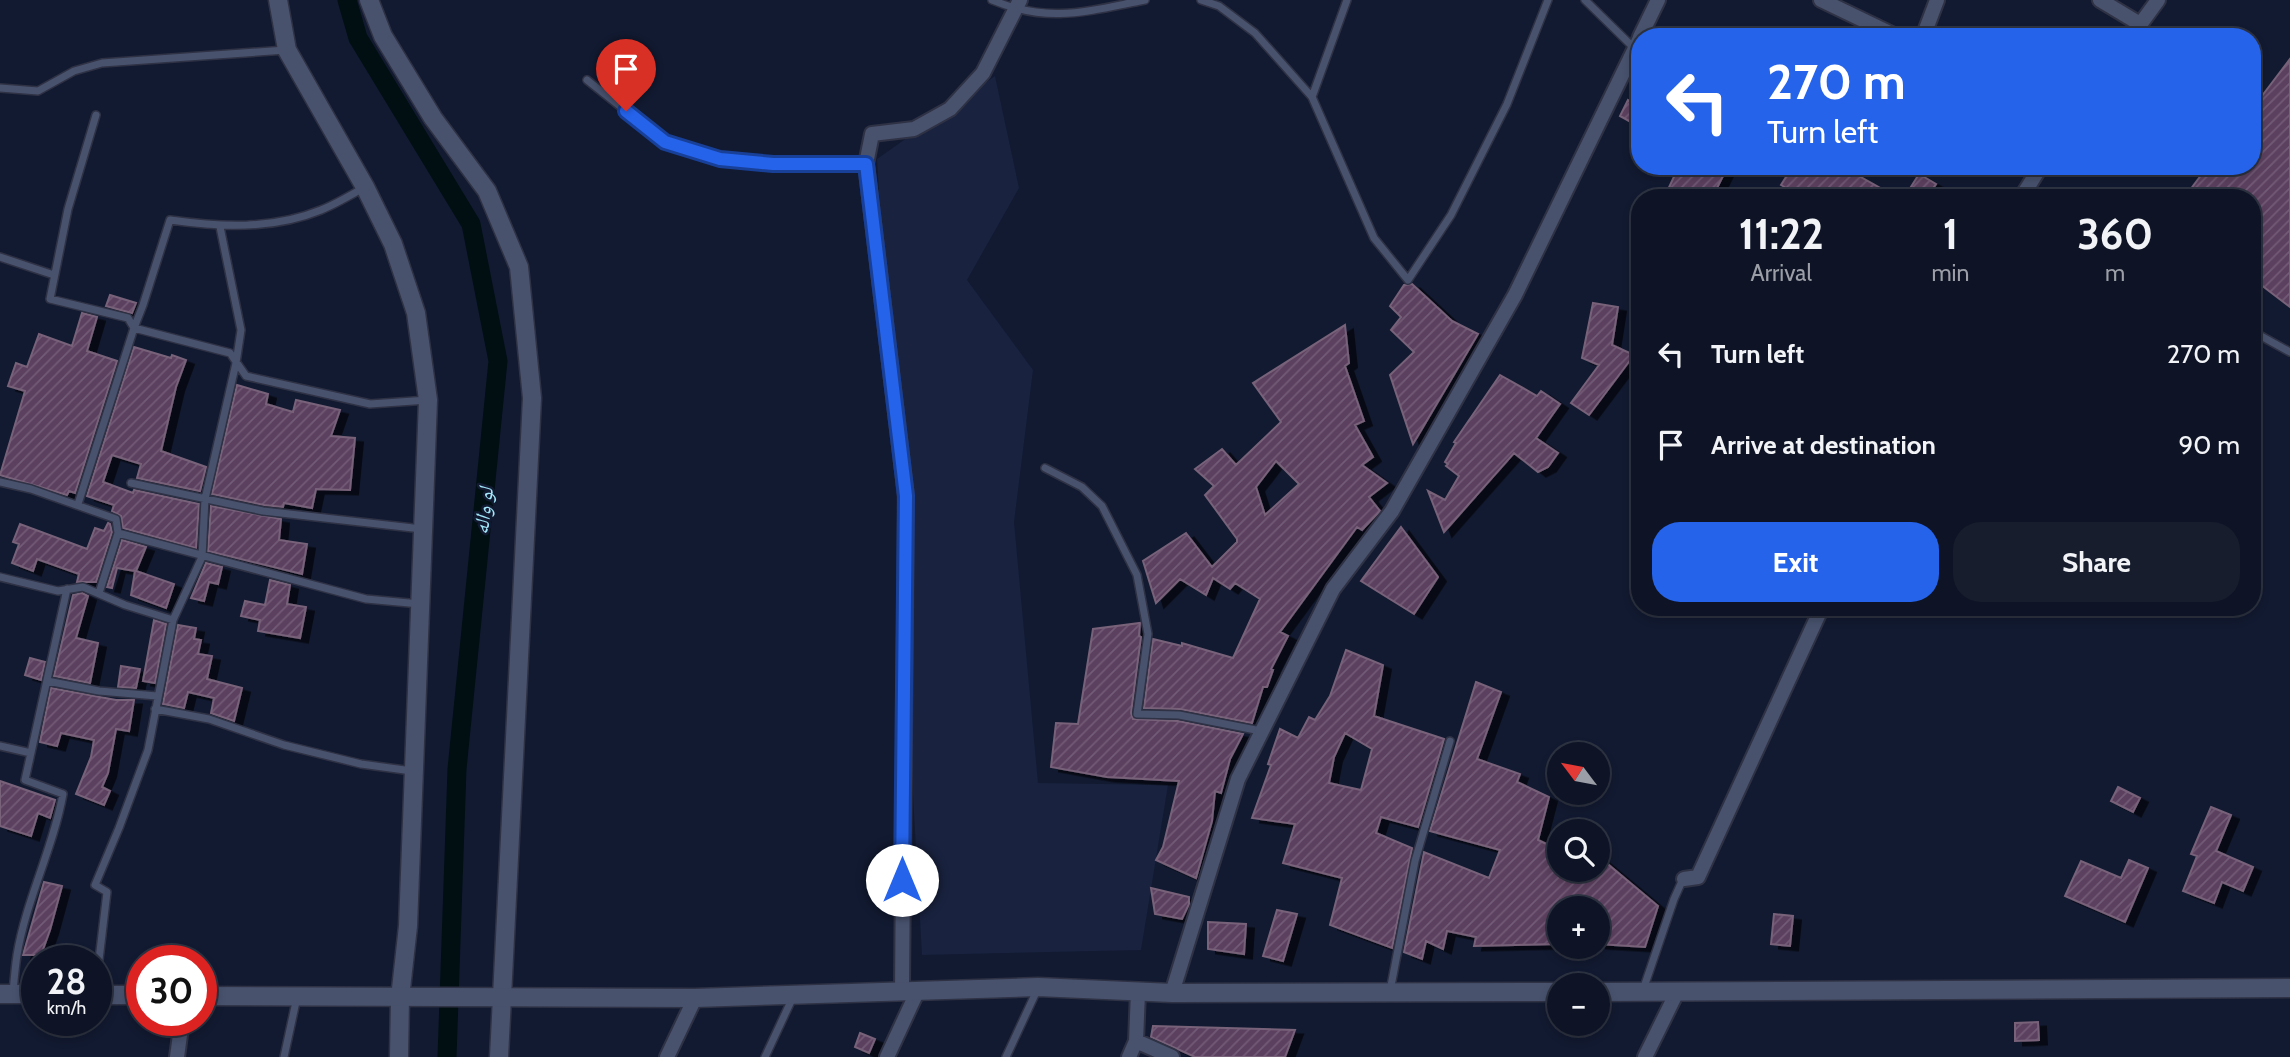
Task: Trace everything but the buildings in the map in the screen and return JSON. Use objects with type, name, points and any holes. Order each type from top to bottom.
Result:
[{"type":"street","points":[[278,0],[287,50],[365,187],[393,244],[416,313],[428,400],[408,926],[400,998],[399,1057]]},
{"type":"street","points":[[369,0],[383,36],[433,118],[488,191],[519,267],[532,398],[499,1057]]},
{"type":"street","points":[[1644,28],[1658,0]]},
{"type":"street","points":[[1821,0],[1879,28]]},
{"type":"street","points":[[1926,28],[1937,0]]},
{"type":"street","points":[[2100,0],[2140,24]]},
{"type":"street","points":[[2137,28],[2158,0]]},
{"type":"street","points":[[887,1057],[910,990],[906,496],[866,164],[872,134],[914,129],[950,109],[983,74],[1018,5]]},
{"type":"street","points":[[1172,993],[1238,779],[1333,589],[1392,511],[1515,295],[1631,55]]},
{"type":"street","points":[[1684,879],[1698,877],[1818,616]]},
{"type":"street","points":[[217,996],[695,998],[1038,987],[1172,993],[1547,992]]},
{"type":"street","points":[[1610,992],[2290,988]]},
{"type":"street","points":[[1129,1057],[1136,1041],[1138,992]]},
{"type":"street","points":[[1645,1057],[1677,992]]},
{"type":"street","points":[[667,1057],[695,998]]},
{"type":"street","points":[[177,1057],[180,1036]]},
{"type":"street","points":[[1136,1041],[1172,1057]]},
{"type":"lane","points":[[992,0],[1061,15],[1146,0]]},
{"type":"lane","points":[[1201,0],[1219,5],[1255,33],[1312,97],[1374,238],[1408,280],[1451,215],[1507,104],[1548,0]]},
{"type":"lane","points":[[1312,97],[1347,0]]},
{"type":"lane","points":[[1585,0],[1631,36]]},
{"type":"lane","points":[[0,88],[38,91],[74,71],[103,63],[287,50]]},
{"type":"lane","points":[[587,80],[665,142],[720,159],[773,164],[866,164]]},
{"type":"lane","points":[[96,115],[68,209],[50,299],[128,318],[134,328],[230,353],[246,376],[370,404],[428,400]]},
{"type":"lane","points":[[78,504],[170,220],[220,227],[289,220],[322,210],[365,187]]},
{"type":"lane","points":[[101,945],[107,892],[95,885],[148,750],[173,620],[202,557],[205,499],[236,363],[241,330],[220,227]]},
{"type":"lane","points":[[0,257],[54,275]]},
{"type":"lane","points":[[2261,336],[2290,352]]},
{"type":"lane","points":[[1045,468],[1082,487],[1102,506],[1137,575],[1148,634],[1137,714],[1180,715],[1262,731]]},
{"type":"lane","points":[[0,482],[31,489],[116,519],[118,533],[99,593]]},
{"type":"lane","points":[[131,483],[263,511],[423,529]]},
{"type":"lane","points":[[118,533],[366,599],[421,604]]},
{"type":"lane","points":[[0,577],[58,591],[83,587],[125,605],[173,620]]},
{"type":"lane","points":[[6,994],[43,863],[57,825],[63,794],[25,780],[67,589]]},
{"type":"lane","points":[[47,681],[99,691],[157,695]]},
{"type":"lane","points":[[155,709],[209,719],[284,745],[361,764],[414,772]]},
{"type":"lane","points":[[1390,992],[1415,861],[1450,741]]},
{"type":"lane","points":[[0,746],[31,753]]},
{"type":"lane","points":[[1642,992],[1674,899],[1684,879]]},
{"type":"lane","points":[[1006,1057],[1038,987]]},
{"type":"lane","points":[[765,1057],[794,995]]},
{"type":"lane","points":[[284,1057],[297,996]]},
{"type":"shaded area","points":[[995,76],[1019,188],[967,280],[1033,370],[1014,522],[1038,783],[1168,785],[1141,950],[922,955],[877,159]]},
{"type":"waterway","name":"لو واله","points":[[347,0],[358,38],[471,224],[498,361],[457,769],[447,1057]]},
{"type":"route","points":[[626,111],[665,142],[720,159],[773,164],[866,164],[906,496],[902,880]]}]
